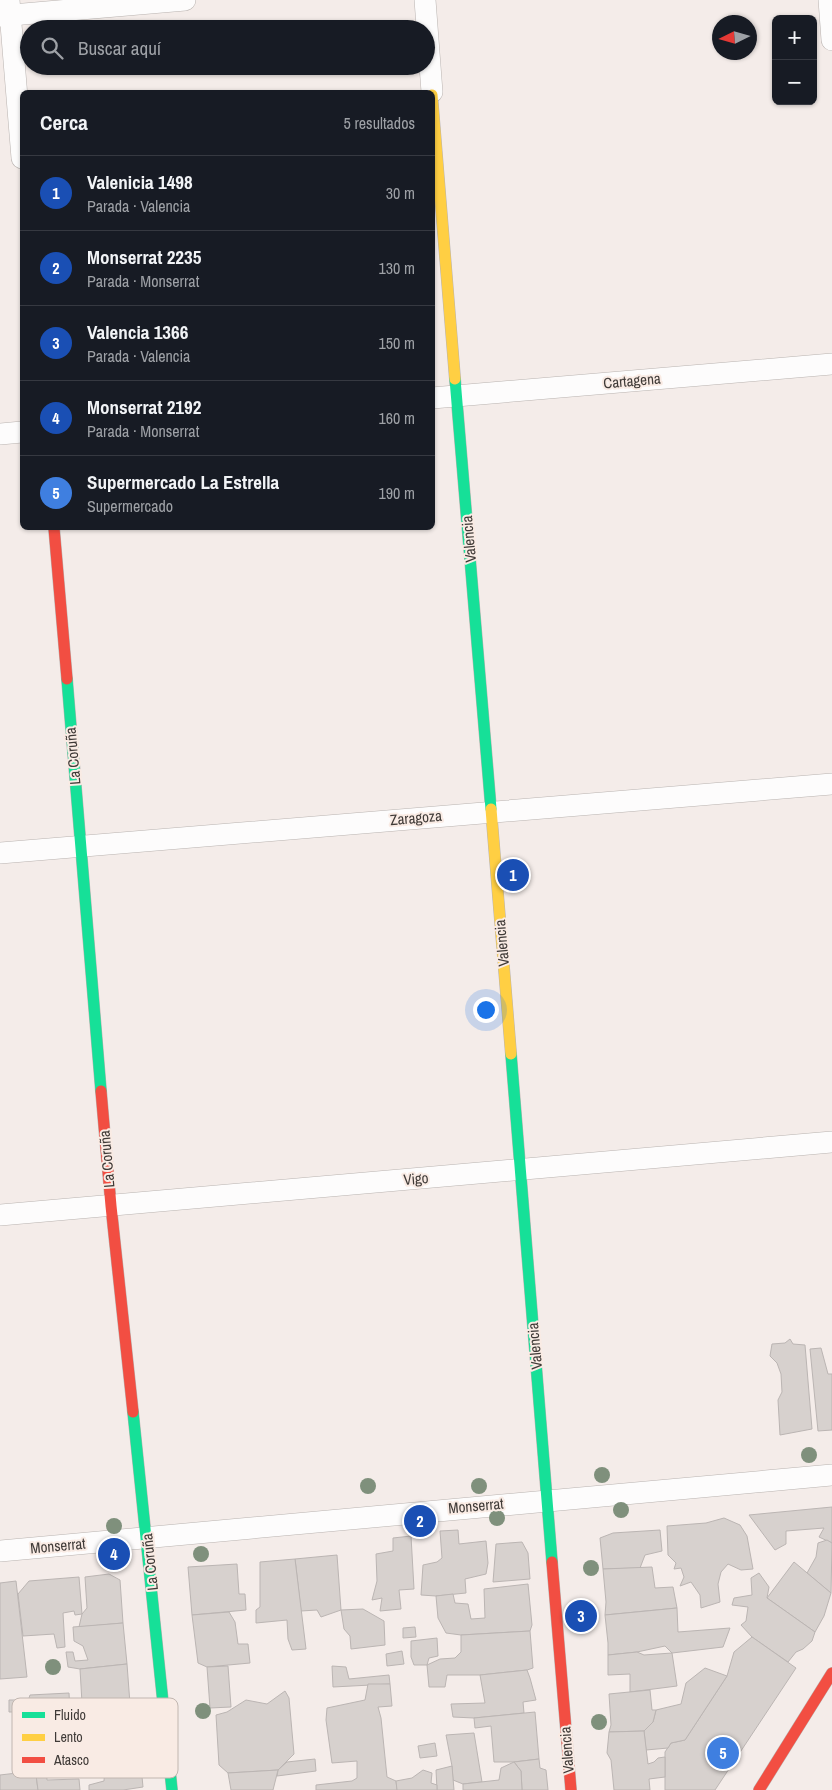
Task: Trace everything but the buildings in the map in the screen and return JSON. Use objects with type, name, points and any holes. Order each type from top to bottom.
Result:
[{"type":"street","points":[[20,138],[7,10],[185,0]]},
{"type":"street","name":"Valencia","points":[[425,0],[426,20]]},
{"type":"street","points":[[829,0],[832,40]]},
{"type":"street","name":"Valencia","points":[[431,75],[432,90]]},
{"type":"street","name":"Valencia","points":[[435,130],[571,1790]]},
{"type":"street","name":"Cartagena","points":[[435,398],[832,364]]},
{"type":"street","points":[[0,434],[20,432]]},
{"type":"street","name":"La Coruña","points":[[54,530],[111,1206],[163,1698]]},
{"type":"street","name":"Zaragoza","points":[[0,853],[832,784]]},
{"type":"street","name":"Vigo","points":[[0,1215],[832,1142]]},
{"type":"street","name":"Monserrat","points":[[0,1551],[832,1475]]},
{"type":"street","points":[[759,1790],[832,1673]]},
{"type":"traffic: fast","points":[[455,379],[491,809]]},
{"type":"traffic: fast","points":[[67,679],[101,1091]]},
{"type":"traffic: fast","points":[[511,1054],[552,1562]]},
{"type":"traffic: fast","points":[[133,1412],[163,1698]]},
{"type":"traffic: fast","points":[[171,1778],[172,1790]]},
{"type":"traffic: slow","points":[[435,132],[455,379]]},
{"type":"traffic: slow","points":[[491,809],[511,1054]]},
{"type":"traffic: jam","points":[[54,530],[67,679]]},
{"type":"traffic: jam","points":[[101,1091],[133,1412]]},
{"type":"traffic: jam","points":[[552,1562],[571,1790]]},
{"type":"traffic: jam","points":[[759,1790],[832,1673]]},
{"type":"place","name":"Valenicia 1498","points":[[513,875]]},
{"type":"place","name":"Monserrat 2235","points":[[420,1521]]},
{"type":"place","name":"Monserrat 2192","points":[[114,1554]]},
{"type":"place","name":"Valencia 1366","points":[[581,1616]]},
{"type":"place","name":"Supermercado La Estrella","points":[[723,1753]]}]
